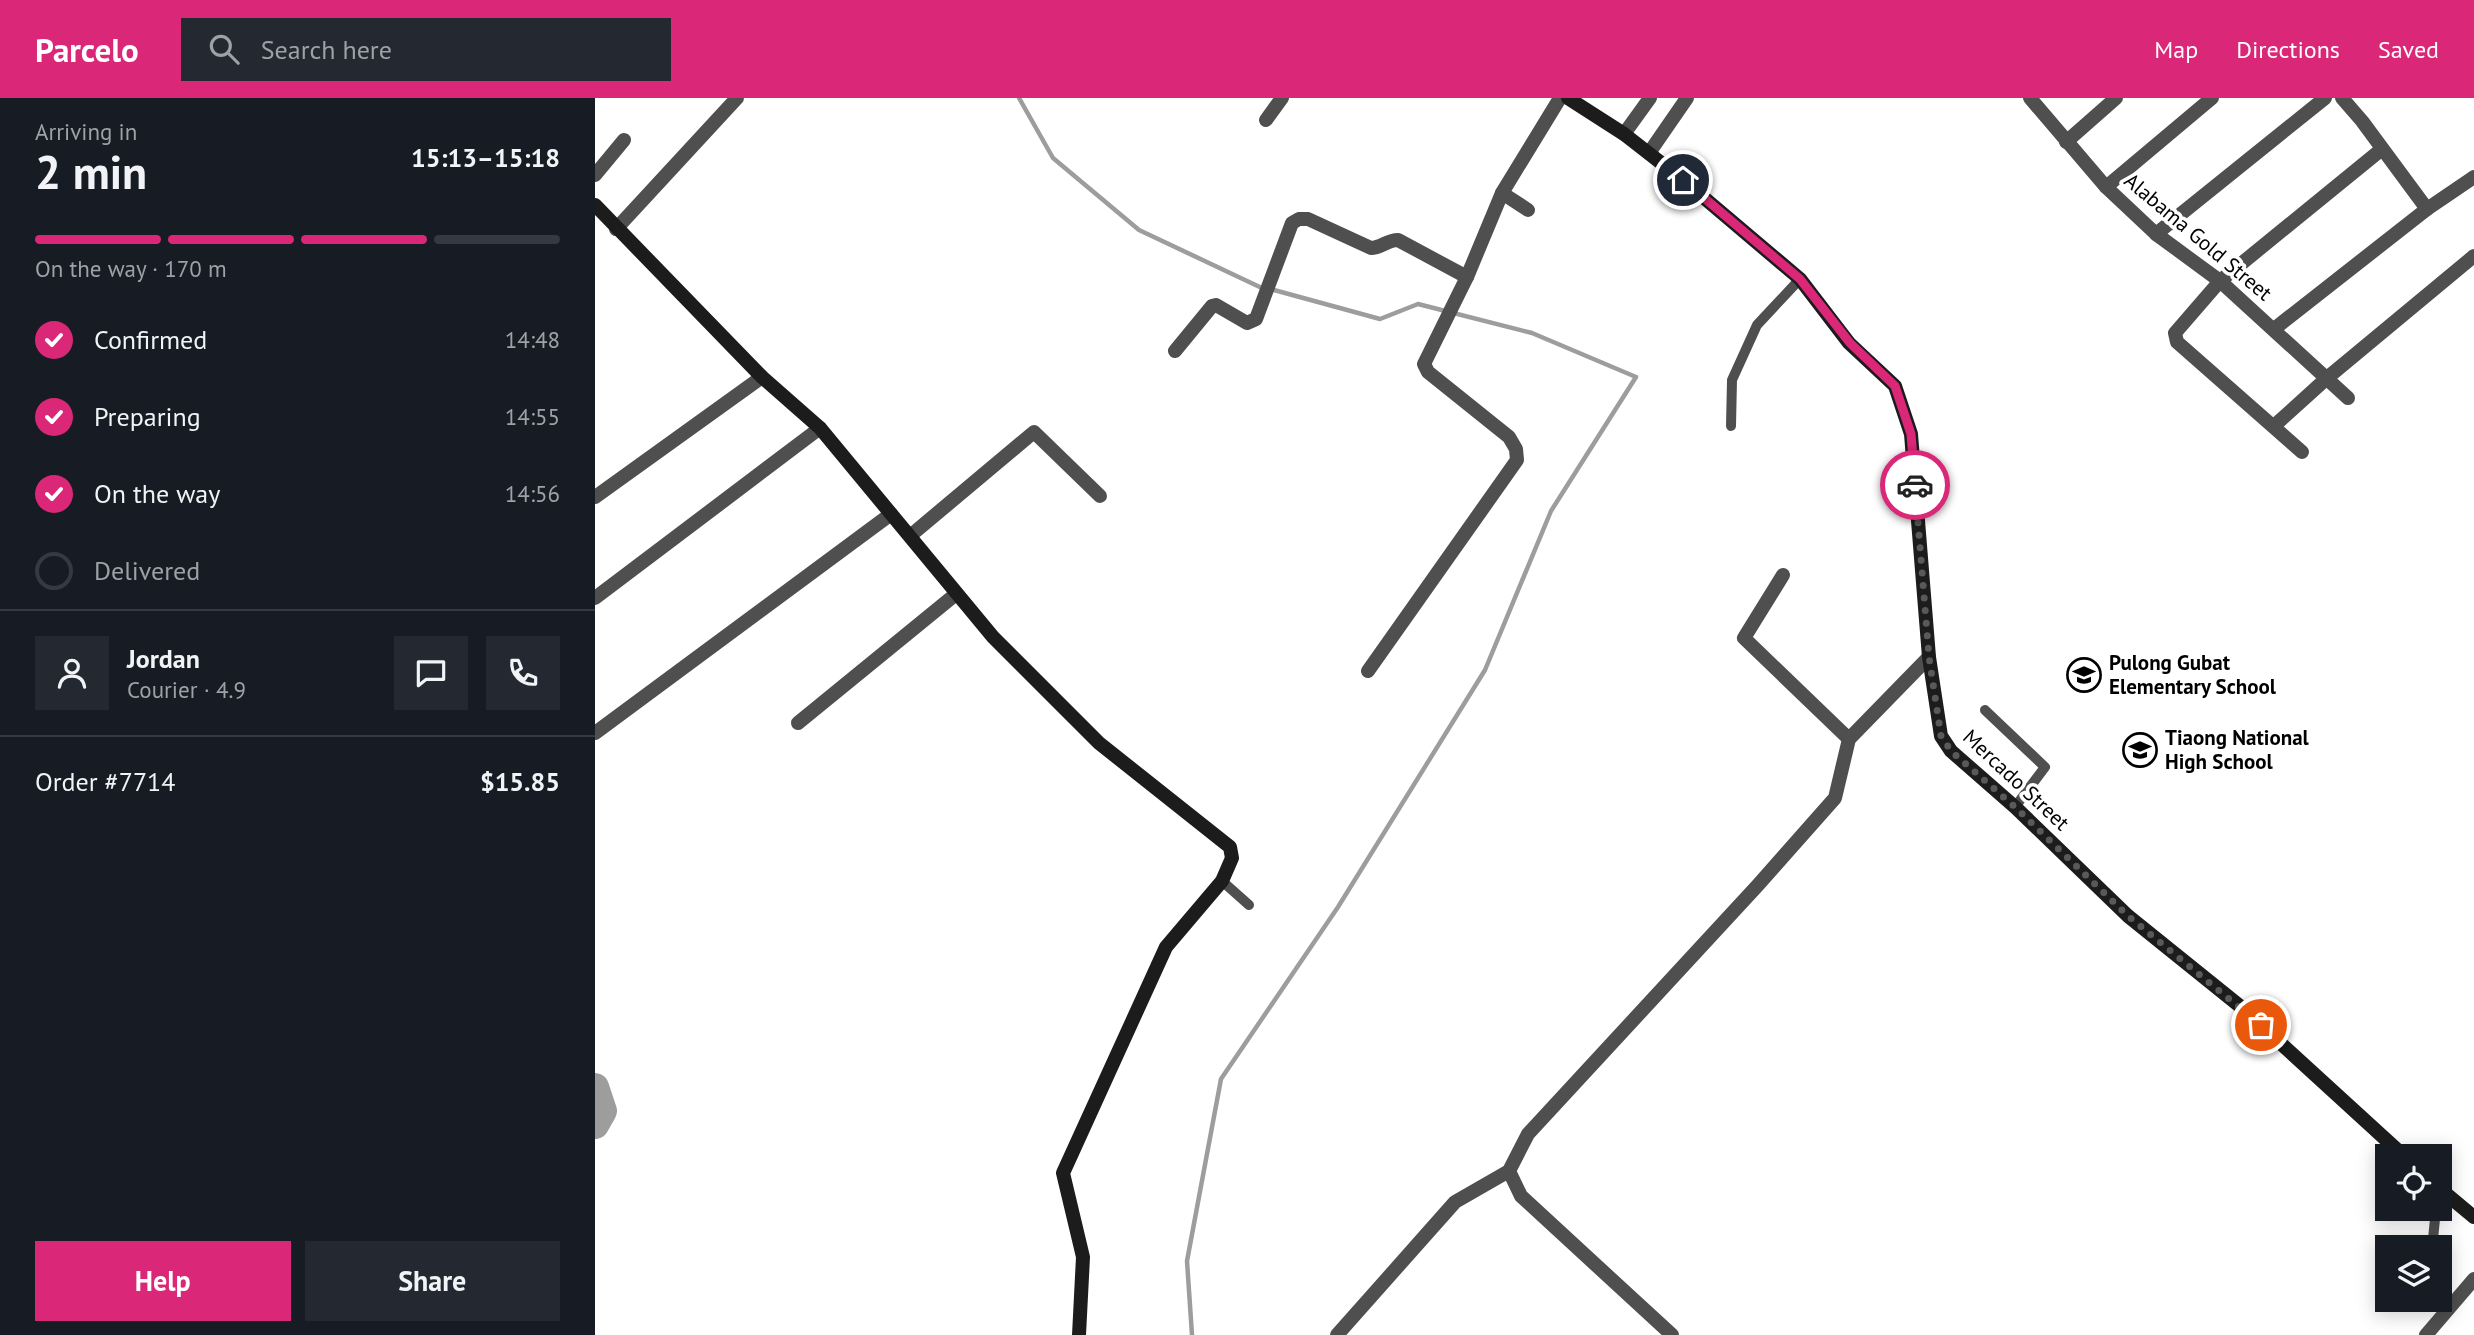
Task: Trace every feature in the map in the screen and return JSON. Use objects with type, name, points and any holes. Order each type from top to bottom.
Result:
[{"type":"street","points":[[616,229],[737,98]]},
{"type":"street","points":[[1266,120],[1282,98]]},
{"type":"street","points":[[1368,671],[1517,460],[1516,449],[1509,437],[1428,372],[1424,364],[1467,277],[1503,193],[1560,98]]},
{"type":"street","name":"Mercado Street","points":[[1568,98],[1649,153],[1800,279],[1850,343],[1895,386],[1911,434],[1929,657],[1941,736],[1951,751],[2015,807],[2128,916],[2241,1006],[2391,1144]]},
{"type":"street","points":[[1624,134],[1650,98]]},
{"type":"street","points":[[1649,153],[1687,98]]},
{"type":"street","name":"Alabama Gold Street","points":[[2030,98],[2106,187],[2156,234],[2220,281],[2348,398]]},
{"type":"street","points":[[2066,142],[2116,98]]},
{"type":"street","points":[[2106,187],[2212,98]]},
{"type":"street","points":[[2156,234],[2325,98]]},
{"type":"street","points":[[2342,98],[2427,209]]},
{"type":"street","points":[[595,175],[624,140]]},
{"type":"street","points":[[2302,452],[2177,342],[2175,333],[2220,281],[2382,149]]},
{"type":"street","points":[[2274,329],[2427,209],[2474,177]]},
{"type":"street","points":[[1503,193],[1528,210]]},
{"type":"street","points":[[595,205],[762,377],[820,428],[993,637],[1099,743],[1230,847],[1232,858],[1222,881],[1166,947],[1063,1173],[1083,1258],[1079,1335]]},
{"type":"street","points":[[1175,351],[1212,306],[1216,305],[1247,323],[1256,319],[1292,223],[1299,219],[1308,219],[1371,248],[1377,248],[1390,240],[1398,240],[1467,277]]},
{"type":"street","points":[[2274,426],[2327,378],[2474,256]]},
{"type":"street","points":[[595,496],[762,377]]},
{"type":"street","points":[[595,598],[820,428]]},
{"type":"street","points":[[910,536],[1034,432],[1100,496]]},
{"type":"street","points":[[595,733],[891,514]]},
{"type":"street","points":[[1783,575],[1744,638],[1849,739]]},
{"type":"street","points":[[798,723],[956,594]]},
{"type":"street","points":[[1337,1335],[1455,1202],[1509,1171],[1528,1134],[1758,886],[1835,798],[1849,739],[1929,657]]},
{"type":"street","points":[[1509,1171],[1521,1196],[1672,1335]]},
{"type":"street","points":[[2452,1199],[2474,1217]]},
{"type":"street","points":[[2426,1335],[2474,1279]]},
{"type":"lane","points":[[1731,426],[1732,380],[1757,325],[1800,279]]},
{"type":"lane","points":[[1985,710],[2045,767],[2015,807]]},
{"type":"lane","points":[[1222,881],[1248,905]]},
{"type":"waterway","points":[[1019,98],[1053,158],[1139,230],[1264,289]]},
{"type":"waterway","points":[[1192,1335],[1187,1261],[1221,1079],[1338,907],[1485,670],[1551,511],[1636,377],[1532,333],[1418,304],[1380,319],[1274,290]]},
{"type":"waterway","points":[[595,1087],[603,1111],[595,1125]]},
{"type":"way so far","points":[[1915,485],[1929,657],[1941,736],[1951,751],[2015,807],[2128,916],[2261,1025]]},
{"type":"place","name":"Pulong Gubat Elementary School","points":[[2084,675]]},
{"type":"place","name":"Tiaong National High School","points":[[2140,750]]},
{"type":"route","points":[[1683,180],[1800,279],[1850,343],[1895,386],[1911,434],[1915,485]]}]
